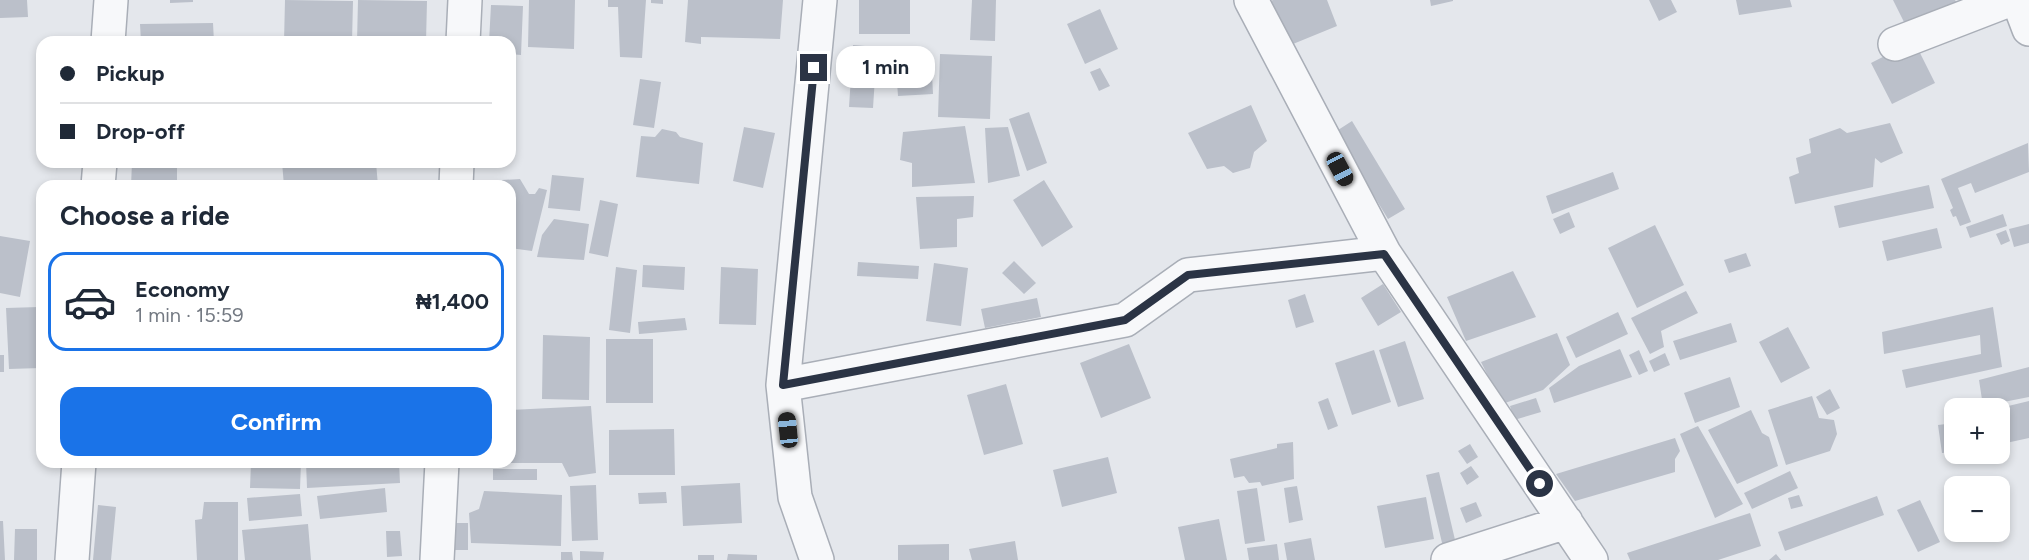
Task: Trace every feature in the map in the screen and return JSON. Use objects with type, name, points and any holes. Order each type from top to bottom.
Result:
[{"type":"street","points":[[108,36],[111,0]]},
{"type":"street","points":[[463,36],[465,0]]},
{"type":"street","points":[[817,560],[795,497],[783,385],[820,0]]},
{"type":"street","points":[[1251,0],[1384,254],[1592,560]]},
{"type":"street","points":[[1895,44],[2009,0]]},
{"type":"street","points":[[2018,0],[2029,29]]},
{"type":"street","points":[[783,385],[1125,320],[1188,275],[1384,254]]},
{"type":"street","points":[[72,560],[79,468]]},
{"type":"street","points":[[437,560],[442,468]]},
{"type":"street","points":[[1448,560],[1566,522]]},
{"type":"building","points":[[0,0],[27,0],[28,17],[0,18]]},
{"type":"building","points":[[170,0],[193,0],[193,2],[170,3]]},
{"type":"building","points":[[285,0],[353,1],[352,36],[284,36]]},
{"type":"building","points":[[358,0],[427,1],[426,36],[357,36]]},
{"type":"building","points":[[529,0],[575,0],[574,49],[528,47]]},
{"type":"building","points":[[608,0],[646,0],[642,58],[620,57],[618,7],[608,7]]},
{"type":"building","points":[[651,0],[663,0],[663,4],[651,3]]},
{"type":"building","points":[[688,0],[783,0],[780,39],[701,37],[701,44],[685,42]]},
{"type":"building","points":[[859,0],[910,0],[910,34],[859,34]]},
{"type":"building","points":[[972,0],[996,0],[995,41],[970,40]]},
{"type":"building","points":[[1273,0],[1327,0],[1337,26],[1293,44],[1265,3]]},
{"type":"building","points":[[1430,0],[1453,0],[1453,1],[1431,6]]},
{"type":"building","points":[[1649,0],[1671,0],[1677,12],[1659,21]]},
{"type":"building","points":[[1736,0],[1790,0],[1792,7],[1739,15]]},
{"type":"building","points":[[1893,0],[1955,0],[1959,7],[1909,32]]},
{"type":"building","points":[[491,5],[523,6],[521,55],[516,55],[516,36],[489,36]]},
{"type":"building","points":[[1100,9],[1118,49],[1085,64],[1067,24]]},
{"type":"building","points":[[213,23],[214,36],[141,36],[140,24]]},
{"type":"building","points":[[1914,41],[1935,83],[1892,104],[1871,63]]},
{"type":"building","points":[[853,45],[877,47],[873,108],[849,107]]},
{"type":"building","points":[[931,53],[933,94],[898,96],[895,55]]},
{"type":"building","points":[[940,54],[992,56],[990,119],[938,117]]},
{"type":"building","points":[[1100,68],[1110,86],[1099,91],[1090,72]]},
{"type":"building","points":[[640,79],[661,82],[654,128],[633,125]]},
{"type":"building","points":[[1251,105],[1267,141],[1254,152],[1250,168],[1233,173],[1224,166],[1207,169],[1188,133]]},
{"type":"building","points":[[1029,112],[1047,163],[1027,171],[1009,119]]},
{"type":"building","points":[[1352,121],[1405,209],[1388,219],[1335,132]]},
{"type":"building","points":[[1890,123],[1903,153],[1881,163],[1875,158],[1873,187],[1795,204],[1789,177],[1799,173],[1796,158],[1811,153],[1809,139],[1840,128],[1847,133]]},
{"type":"building","points":[[965,126],[975,183],[912,187],[912,163],[900,160],[903,132]]},
{"type":"building","points":[[744,127],[775,133],[763,188],[733,181]]},
{"type":"building","points":[[1008,127],[1020,176],[988,183],[985,128]]},
{"type":"building","points":[[662,129],[703,143],[699,184],[636,177],[641,136],[655,137]]},
{"type":"building","points":[[2028,143],[2029,172],[1975,193],[1971,183],[1958,188],[1971,222],[1960,226],[1956,216],[1953,217],[1950,210],[1953,208],[1941,179]]},
{"type":"building","points":[[132,168],[177,168],[177,180],[131,180]]},
{"type":"building","points":[[282,168],[376,168],[378,180],[284,180]]},
{"type":"building","points":[[1613,172],[1619,189],[1552,214],[1546,196]]},
{"type":"building","points":[[552,175],[584,178],[580,211],[548,208]]},
{"type":"building","points":[[520,179],[529,194],[535,194],[539,188],[547,190],[532,251],[516,249],[516,180],[502,180]]},
{"type":"building","points":[[1044,180],[1073,227],[1042,247],[1013,200]]},
{"type":"building","points":[[1929,185],[1934,208],[1839,228],[1834,206]]},
{"type":"building","points":[[974,196],[973,217],[957,219],[957,247],[920,249],[916,197]]},
{"type":"building","points":[[600,200],[618,204],[608,257],[589,253]]},
{"type":"building","points":[[1569,212],[1575,227],[1560,234],[1553,219]]},
{"type":"building","points":[[2003,214],[2007,226],[1970,238],[1966,227]]},
{"type":"building","points":[[554,219],[589,224],[584,260],[537,257],[542,235]]},
{"type":"building","points":[[2029,224],[2029,243],[2014,247],[2009,229]]},
{"type":"building","points":[[1655,225],[1684,285],[1637,308],[1608,248]]},
{"type":"building","points":[[1937,228],[1942,248],[1887,261],[1882,241]]},
{"type":"building","points":[[2006,230],[2010,241],[2001,245],[1996,234]]},
{"type":"building","points":[[0,236],[30,241],[20,297],[0,293]]},
{"type":"building","points":[[1746,253],[1751,266],[1729,273],[1724,260]]},
{"type":"building","points":[[1014,261],[1036,283],[1024,294],[1002,273]]},
{"type":"building","points":[[858,262],[919,266],[918,279],[857,276]]},
{"type":"building","points":[[934,263],[968,268],[961,326],[926,321]]},
{"type":"building","points":[[643,265],[685,267],[684,290],[642,287]]},
{"type":"building","points":[[616,267],[637,270],[630,333],[609,330]]},
{"type":"building","points":[[721,267],[758,269],[756,325],[719,324]]},
{"type":"building","points":[[1513,271],[1536,317],[1466,341],[1447,297]]},
{"type":"building","points":[[1383,284],[1401,312],[1378,326],[1361,298]]},
{"type":"building","points":[[1686,291],[1698,313],[1661,331],[1664,347],[1650,354],[1631,318]]},
{"type":"building","points":[[1305,294],[1314,322],[1296,328],[1288,300]]},
{"type":"building","points":[[1037,298],[1041,317],[985,328],[981,309]]},
{"type":"building","points":[[36,307],[36,368],[9,369],[6,308]]},
{"type":"building","points":[[1993,307],[2002,367],[1906,388],[1902,370],[1981,354],[1980,335],[1884,354],[1882,332]]},
{"type":"building","points":[[1618,312],[1628,334],[1576,358],[1566,337]]},
{"type":"building","points":[[685,318],[687,330],[639,334],[638,322]]},
{"type":"building","points":[[1731,323],[1737,342],[1680,360],[1673,341]]},
{"type":"building","points":[[1788,327],[1810,368],[1781,383],[1759,342]]},
{"type":"building","points":[[1557,333],[1570,365],[1543,390],[1502,404],[1481,362]]},
{"type":"building","points":[[543,335],[590,337],[589,400],[542,399]]},
{"type":"building","points":[[606,339],[653,339],[653,403],[606,403]]},
{"type":"building","points":[[1405,341],[1424,399],[1398,407],[1379,350]]},
{"type":"building","points":[[1129,344],[1151,398],[1101,418],[1080,363]]},
{"type":"building","points":[[1620,349],[1632,377],[1554,403],[1549,388],[1579,366]]},
{"type":"building","points":[[1374,350],[1391,402],[1352,415],[1335,363]]},
{"type":"building","points":[[1639,350],[1648,371],[1639,375],[1629,355]]},
{"type":"building","points":[[1665,353],[1670,365],[1654,372],[1649,361]]},
{"type":"building","points":[[0,355],[4,355],[4,372],[0,372]]},
{"type":"building","points":[[2029,367],[2029,397],[2010,401],[2010,398],[1982,398],[1979,380]]},
{"type":"building","points":[[1730,377],[1740,407],[1695,423],[1684,393]]},
{"type":"building","points":[[1006,384],[1023,444],[984,455],[967,395]]},
{"type":"building","points":[[1830,389],[1840,408],[1827,415],[1816,397]]},
{"type":"building","points":[[1812,396],[1819,418],[1834,420],[1837,434],[1830,451],[1786,465],[1768,410]]},
{"type":"building","points":[[1328,398],[1338,426],[1328,430],[1318,402]]},
{"type":"building","points":[[1536,398],[1541,412],[1514,420],[1510,406]]},
{"type":"building","points":[[2029,401],[2029,438],[2010,442],[2010,406]]},
{"type":"building","points":[[591,406],[596,473],[569,477],[562,463],[516,463],[516,410]]},
{"type":"building","points":[[1751,410],[1762,433],[1769,437],[1778,466],[1737,484],[1708,430]]},
{"type":"building","points":[[1944,424],[1944,453],[1942,453],[1938,425]]},
{"type":"building","points":[[1698,426],[1743,504],[1715,518],[1680,434]]},
{"type":"building","points":[[674,429],[675,475],[609,475],[609,430]]},
{"type":"building","points":[[1675,438],[1680,451],[1675,459],[1675,472],[1575,501],[1556,474]]},
{"type":"building","points":[[1293,442],[1294,479],[1262,486],[1260,482],[1249,483],[1244,476],[1234,478],[1230,459],[1277,448],[1277,444]]},
{"type":"building","points":[[1470,444],[1478,457],[1467,464],[1458,451]]},
{"type":"building","points":[[1108,457],[1117,493],[1062,507],[1053,470]]},
{"type":"building","points":[[1471,466],[1479,477],[1467,485],[1460,473]]},
{"type":"building","points":[[251,468],[301,468],[300,489],[250,488]]},
{"type":"building","points":[[306,468],[399,468],[400,483],[307,488]]},
{"type":"building","points":[[493,469],[537,469],[537,480],[493,480]]},
{"type":"building","points":[[1790,471],[1798,488],[1752,509],[1744,493]]},
{"type":"building","points":[[1439,472],[1456,544],[1443,547],[1426,475]]},
{"type":"building","points":[[740,483],[742,523],[683,526],[681,486]]},
{"type":"building","points":[[596,485],[598,540],[572,541],[570,486]]},
{"type":"building","points":[[1297,486],[1303,520],[1289,523],[1284,488]]},
{"type":"building","points":[[385,488],[387,512],[320,519],[317,496]]},
{"type":"building","points":[[1257,488],[1265,541],[1245,544],[1237,491]]},
{"type":"building","points":[[484,491],[562,495],[561,546],[471,543],[469,513],[479,509]]},
{"type":"building","points":[[666,492],[667,503],[639,504],[638,493]]},
{"type":"building","points":[[300,494],[302,516],[249,521],[247,498]]},
{"type":"building","points":[[1799,495],[1803,506],[1791,509],[1788,498]]},
{"type":"building","points":[[1877,496],[1884,515],[1785,551],[1778,532]]},
{"type":"building","points":[[1426,497],[1434,539],[1385,548],[1377,506]]},
{"type":"building","points":[[1920,500],[1940,542],[1918,552],[1897,510]]},
{"type":"building","points":[[204,502],[238,502],[238,560],[197,560],[195,520],[202,519]]},
{"type":"building","points":[[1476,502],[1482,516],[1466,523],[1460,508]]},
{"type":"building","points":[[98,505],[116,507],[111,560],[93,560]]},
{"type":"building","points":[[1750,513],[1761,546],[1718,560],[1630,560],[1627,553]]},
{"type":"building","points":[[1219,519],[1227,560],[1185,560],[1178,527]]},
{"type":"building","points":[[0,521],[3,521],[5,560],[0,560]]},
{"type":"building","points":[[454,523],[468,523],[468,550],[454,550]]},
{"type":"building","points":[[308,524],[311,560],[245,560],[242,530]]},
{"type":"building","points":[[15,529],[37,529],[37,560],[14,560]]},
{"type":"building","points":[[386,531],[400,531],[402,556],[387,557]]},
{"type":"building","points":[[1311,538],[1315,560],[1287,560],[1284,543]]},
{"type":"building","points":[[1015,541],[1018,560],[972,560],[969,549]]},
{"type":"building","points":[[949,544],[949,560],[898,560],[898,545]]},
{"type":"building","points":[[1277,544],[1279,560],[1249,560],[1247,548]]},
{"type":"building","points":[[580,551],[604,552],[603,560],[580,560]]},
{"type":"building","points":[[561,552],[572,552],[573,560],[561,560]]},
{"type":"building","points":[[728,554],[757,555],[757,560],[727,560]]},
{"type":"building","points":[[1776,554],[1781,560],[1769,560]]},
{"type":"building","points":[[698,555],[714,555],[714,560],[698,560]]},
{"type":"route","points":[[814,68],[783,385],[1125,320],[1188,275],[1384,254],[1540,484]]}]
